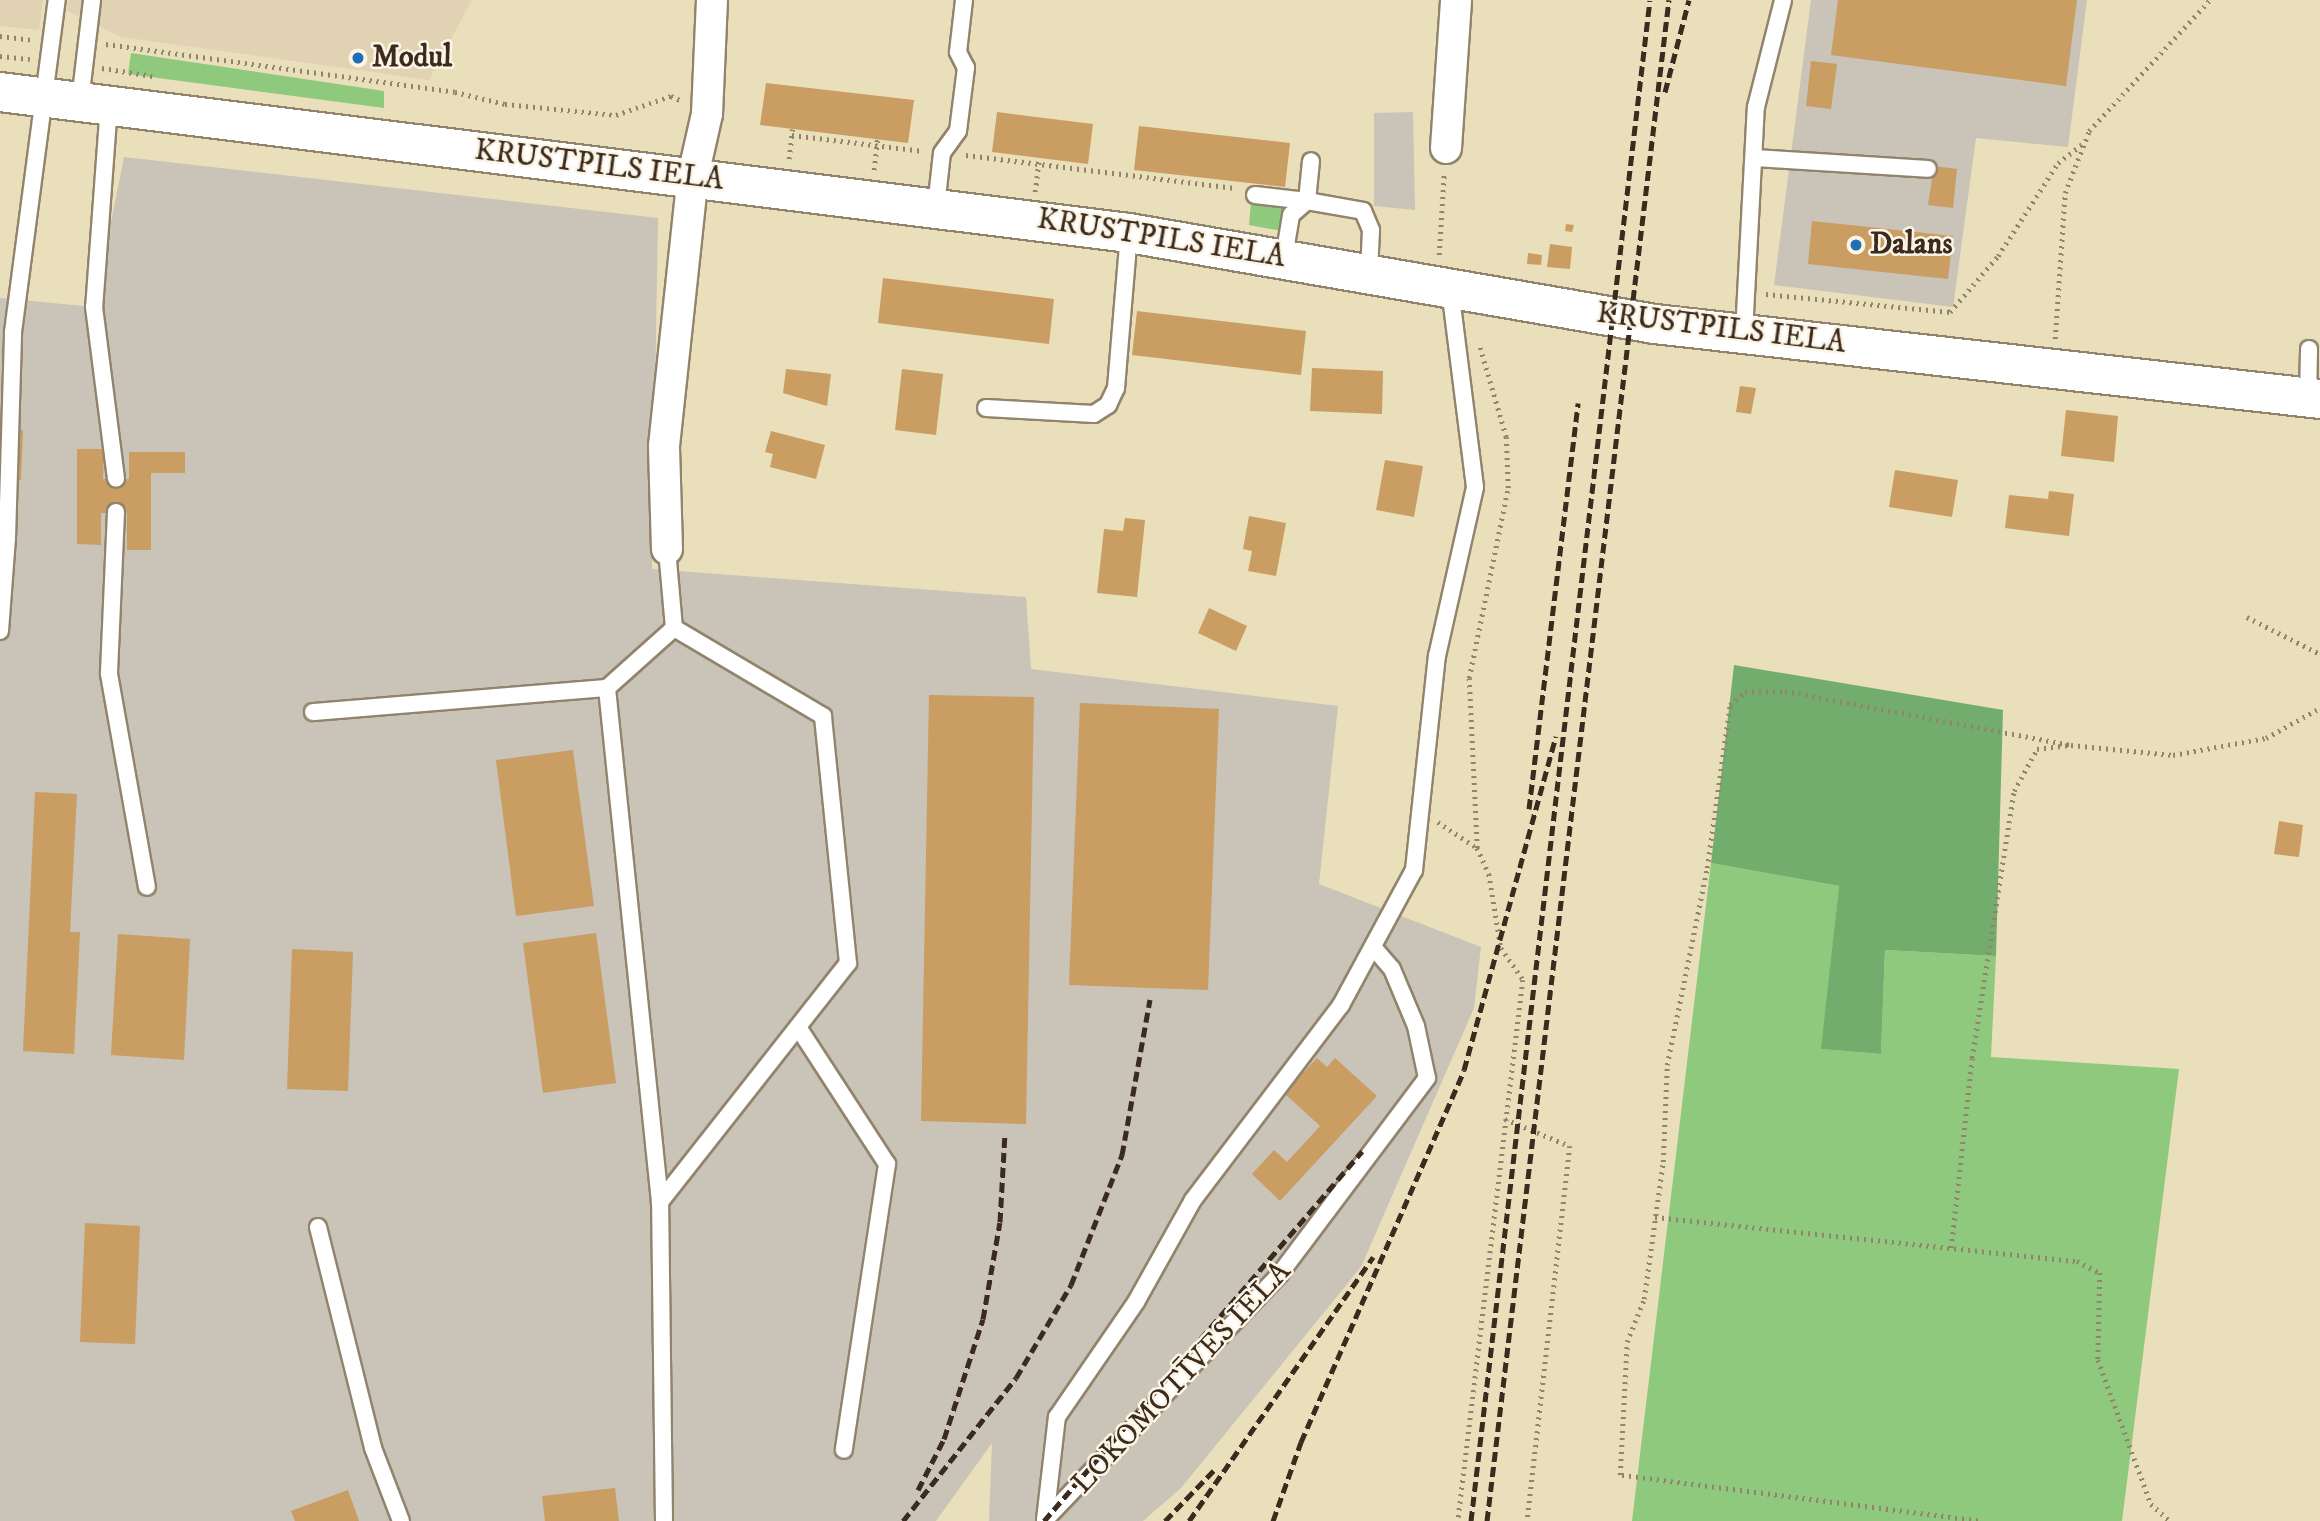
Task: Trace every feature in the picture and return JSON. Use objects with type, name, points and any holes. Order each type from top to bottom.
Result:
[{"type":"street","points":[[667,549],[664,446],[692,176],[707,114],[712,0]]},
{"type":"street","points":[[1446,148],[1457,0]]},
{"type":"street","name":"KRUSTPILS IELA","points":[[0,92],[936,207],[1129,233],[1369,272],[1444,275],[1744,333],[2053,366],[2314,398]]},
{"type":"lane","points":[[57,0],[52,42],[78,101],[94,307],[116,479]]},
{"type":"lane","points":[[0,631],[13,332],[78,101],[92,0]]},
{"type":"lane","points":[[936,207],[942,153],[958,131],[966,68],[958,52],[964,0]]},
{"type":"lane","points":[[1744,333],[1756,107],[1783,0]]},
{"type":"lane","points":[[1755,158],[1928,169]]},
{"type":"lane","points":[[1284,257],[1291,215],[1307,201],[1311,161]]},
{"type":"lane","points":[[1255,195],[1363,211],[1371,230],[1369,272]]},
{"type":"lane","points":[[986,408],[1094,414],[1113,399],[1129,233]]},
{"type":"lane","name":"LOKOMOTĪVES IELA","points":[[1373,947],[1392,969],[1416,1026],[1427,1078],[1280,1274],[1045,1520],[1057,1417],[1136,1303],[1193,1200],[1341,1005],[1414,870],[1425,812],[1437,656],[1475,487],[1444,275]]},
{"type":"lane","points":[[2309,349],[2314,398]]},
{"type":"lane","points":[[116,512],[109,674],[148,887]]},
{"type":"lane","points":[[667,549],[674,628]]},
{"type":"lane","points":[[313,712],[607,688],[674,628]]},
{"type":"lane","points":[[660,1202],[848,963],[823,716],[674,628]]},
{"type":"lane","points":[[607,688],[660,1202],[664,1521]]},
{"type":"lane","points":[[798,1027],[887,1164],[844,1450]]},
{"type":"lane","points":[[318,1227],[373,1448],[401,1521]]},
{"type":"path","points":[[2053,366],[2065,193],[2085,142],[2107,105],[2210,0]]},
{"type":"path","points":[[0,36],[52,42]]},
{"type":"path","points":[[85,44],[136,45],[455,92],[505,104],[616,115],[671,96],[707,114]]},
{"type":"path","points":[[788,168],[792,132],[942,153],[1039,160],[1255,195]]},
{"type":"path","points":[[874,165],[877,142]]},
{"type":"path","points":[[1748,295],[1950,312],[1998,256],[2058,163],[2085,142]]},
{"type":"path","points":[[1444,275],[1446,148]]},
{"type":"path","points":[[1036,186],[1039,160]]},
{"type":"path","points":[[1458,1521],[1523,980],[1501,948],[1489,874],[1477,848],[1469,678],[1508,488],[1506,437],[1473,334]]},
{"type":"path","points":[[2246,617],[2320,654]]},
{"type":"path","points":[[1978,1521],[1620,1475],[1627,1342],[1644,1299],[1655,1217],[1667,1065],[1707,869],[1730,705],[1745,692],[1785,691],[2071,745],[2173,755],[2266,738],[2320,708]]},
{"type":"path","points":[[1951,1248],[1972,1058],[2014,791],[2037,749],[2071,745]]},
{"type":"path","points":[[1425,812],[1477,848]]},
{"type":"path","points":[[1505,1119],[1570,1146],[1527,1521]]},
{"type":"path","points":[[1655,1217],[2077,1261],[2100,1273],[2098,1360],[2151,1504],[2170,1521]]},
{"type":"shaded area","points":[[0,0],[43,0],[39,30],[0,26]]},
{"type":"shaded area","name":"Modul","points":[[68,0],[472,0],[429,80],[121,37],[67,11]]},
{"type":"shaded area","points":[[1811,0],[2087,0],[2068,147],[1976,138],[1953,307],[1774,285]]},
{"type":"shaded area","points":[[1413,112],[1415,210],[1374,206],[1374,113]]},
{"type":"shaded area","points":[[124,157],[658,218],[652,569],[1026,597],[1031,669],[1338,706],[1319,884],[1481,947],[1474,1008],[1361,1267],[1181,1488],[1143,1521],[989,1521],[992,1443],[936,1521],[0,1521],[0,298],[94,307]]},
{"type":"green space","points":[[131,53],[384,91],[384,108],[128,74]]},
{"type":"green space","points":[[1251,202],[1283,207],[1282,231],[1249,225]]},
{"type":"green space","points":[[1734,665],[2003,710],[1996,956],[1885,950],[1881,1054],[1821,1049],[1839,886],[1711,863]]},
{"type":"green space","points":[[1711,863],[1839,886],[1822,1049],[1881,1054],[1885,950],[1996,956],[1991,1057],[2179,1069],[2122,1521],[1632,1521]]},
{"type":"building","points":[[1838,0],[2077,0],[2066,86],[1831,55]]},
{"type":"building","points":[[1811,61],[1837,64],[1831,109],[1806,106]]},
{"type":"building","points":[[766,83],[914,100],[908,143],[760,125]]},
{"type":"building","points":[[997,112],[1093,124],[1088,164],[992,152]]},
{"type":"building","points":[[1139,126],[1290,143],[1285,187],[1134,170]]},
{"type":"building","points":[[1934,166],[1957,169],[1953,208],[1928,205]]},
{"type":"building","points":[[1812,221],[1953,236],[1948,279],[1808,264]]},
{"type":"building","points":[[1566,224],[1574,225],[1572,232],[1565,231]]},
{"type":"building","points":[[1550,244],[1572,247],[1570,269],[1547,267]]},
{"type":"building","points":[[1528,253],[1542,255],[1541,265],[1527,264]]},
{"type":"building","points":[[883,278],[1054,299],[1049,344],[878,323]]},
{"type":"building","points":[[1137,311],[1306,331],[1301,375],[1132,355]]},
{"type":"building","points":[[1312,368],[1383,371],[1382,414],[1310,411]]},
{"type":"building","points":[[786,369],[831,374],[827,406],[783,393]]},
{"type":"building","points":[[902,369],[943,374],[936,435],[895,430]]},
{"type":"building","points":[[1740,386],[1756,388],[1751,414],[1736,412]]},
{"type":"building","points":[[2066,410],[2118,416],[2114,462],[2061,456]]},
{"type":"building","points":[[0,428],[23,430],[21,480],[0,479]]},
{"type":"building","points":[[771,431],[825,445],[816,479],[770,467],[773,454],[765,452]]},
{"type":"building","points":[[77,449],[104,449],[103,479],[129,479],[129,452],[185,452],[185,473],[151,473],[151,550],[127,550],[127,513],[101,513],[101,545],[77,544]]},
{"type":"building","points":[[1385,460],[1423,466],[1414,517],[1376,510]]},
{"type":"building","points":[[1895,470],[1958,480],[1952,517],[1889,507]]},
{"type":"building","points":[[2049,491],[2074,494],[2069,536],[2005,528],[2009,495],[2048,499]]},
{"type":"building","points":[[1249,516],[1286,523],[1276,576],[1248,571],[1252,551],[1243,549]]},
{"type":"building","points":[[1125,518],[1145,520],[1137,597],[1097,593],[1104,529],[1123,531]]},
{"type":"building","points":[[1209,608],[1247,626],[1236,651],[1198,633]]},
{"type":"building","points":[[929,695],[1034,697],[1026,1124],[921,1121]]},
{"type":"building","points":[[1080,703],[1219,709],[1208,990],[1069,985]]},
{"type":"building","points":[[573,750],[594,906],[516,916],[496,760]]},
{"type":"building","points":[[35,792],[77,794],[70,932],[80,932],[74,1054],[23,1051]]},
{"type":"building","points":[[2279,821],[2303,825],[2299,857],[2274,854]]},
{"type":"building","points":[[596,933],[616,1083],[543,1093],[523,943]]},
{"type":"building","points":[[118,934],[190,939],[184,1060],[111,1055]]},
{"type":"building","points":[[292,949],[353,952],[348,1091],[287,1089]]},
{"type":"building","points":[[1317,1058],[1327,1067],[1335,1058],[1377,1096],[1280,1201],[1252,1174],[1274,1150],[1287,1162],[1320,1126],[1284,1093]]},
{"type":"building","points":[[85,1223],[140,1226],[135,1344],[80,1342]]},
{"type":"building","points":[[615,1488],[619,1521],[545,1521],[542,1496]]},
{"type":"building","points":[[348,1490],[359,1521],[295,1521],[291,1511]]},
{"type":"railway","points":[[1471,1521],[1650,0]]},
{"type":"railway","points":[[1487,1521],[1669,0]]},
{"type":"railway","points":[[1665,92],[1689,0]]},
{"type":"railway","points":[[1529,809],[1578,403]]},
{"type":"railway","points":[[1273,1521],[1301,1442],[1464,1070],[1556,736]]},
{"type":"railway","points":[[903,1521],[1016,1378],[1071,1285],[1122,1155],[1150,999]]},
{"type":"railway","points":[[918,1490],[944,1439],[983,1319],[1000,1222],[1005,1133]]},
{"type":"railway","points":[[1044,1521],[1362,1151]]},
{"type":"railway","points":[[1189,1521],[1373,1257]]},
{"type":"railway","points":[[1165,1521],[1216,1468]]},
{"type":"place","name":"Modul","points":[[358,58]]},
{"type":"place","name":"Dalans","points":[[1856,245]]}]
